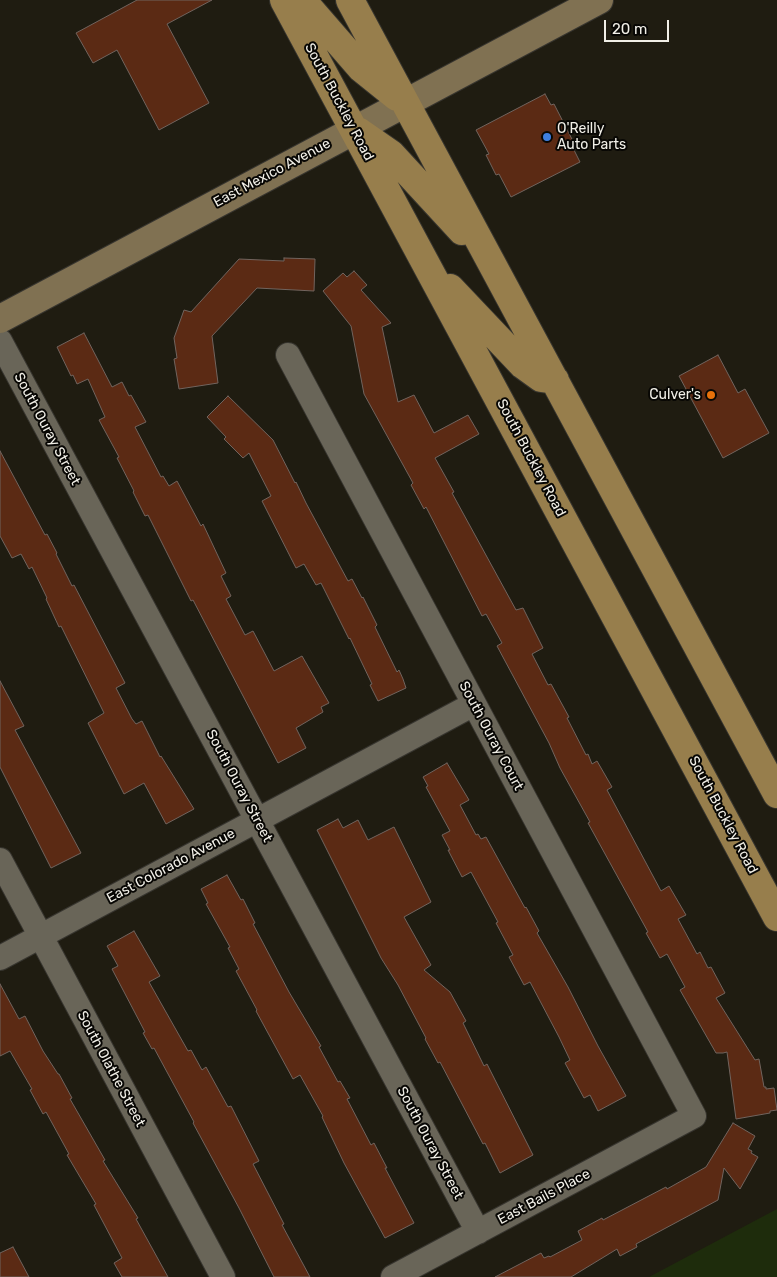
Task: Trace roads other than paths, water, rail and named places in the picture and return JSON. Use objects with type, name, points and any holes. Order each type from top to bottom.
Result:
[{"type":"main road","name":"South Buckley Road","points":[[284,0],[777,917]]},
{"type":"main road","points":[[302,0],[361,68],[404,102]]},
{"type":"main road","points":[[350,0],[777,794]]},
{"type":"main road","points":[[354,129],[391,154],[460,229],[495,272]]},
{"type":"main road","points":[[427,264],[523,366],[541,378],[555,380]]},
{"type":"street","name":"East Mexico Avenue","points":[[0,319],[598,0]]},
{"type":"street","name":"South Ouray Street","points":[[0,341],[478,1232]]},
{"type":"street","name":"South Ouray Court","points":[[288,355],[694,1116]]},
{"type":"street","name":"East Colorado Avenue","points":[[0,958],[474,704]]},
{"type":"street","name":"South Olathe Street","points":[[0,860],[223,1277]]},
{"type":"street","name":"East Bails Place","points":[[393,1277],[694,1116]]},
{"type":"place","name":"O'Reilly Auto Parts","points":[[547,137]]},
{"type":"place","name":"Culver's","points":[[711,395]]}]
